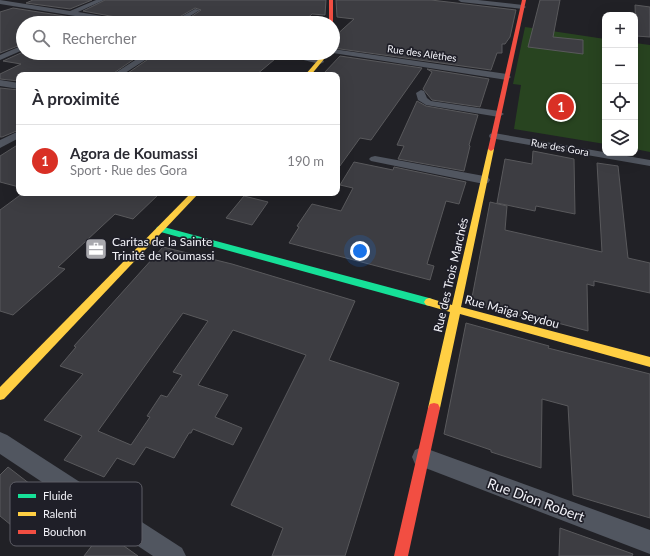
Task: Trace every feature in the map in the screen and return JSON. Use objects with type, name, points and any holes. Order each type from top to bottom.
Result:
[{"type":"street","points":[[71,13],[100,0]]},
{"type":"street","points":[[331,0],[331,16]]},
{"type":"street","points":[[461,0],[523,3]]},
{"type":"street","points":[[0,2],[94,16]]},
{"type":"street","name":"Rue des Trois Marchés","points":[[401,556],[508,77],[523,3]]},
{"type":"street","points":[[186,16],[197,10]]},
{"type":"street","points":[[0,58],[16,50]]},
{"type":"street","name":"Rue des Alèthes","points":[[340,52],[508,77]]},
{"type":"street","points":[[121,72],[141,60]]},
{"type":"street","points":[[311,72],[320,62],[312,60]]},
{"type":"street","points":[[0,83],[16,86]]},
{"type":"street","points":[[420,93],[423,100],[429,103],[499,114]]},
{"type":"street","points":[[0,145],[16,136]]},
{"type":"street","name":"Rue des Gora","points":[[494,136],[650,163]]},
{"type":"street","points":[[376,159],[484,180]]},
{"type":"street","points":[[0,395],[192,196]]},
{"type":"street","name":"Rue Maïga Seydou","points":[[160,229],[650,362]]},
{"type":"street","points":[[0,442],[61,482]]},
{"type":"street","name":"Rue Dion Robert","points":[[422,457],[650,542]]},
{"type":"street","points":[[142,535],[174,556]]},
{"type":"green space","points":[[525,27],[602,39],[602,144],[514,129],[521,85],[513,84]]},
{"type":"green space","points":[[638,43],[650,45],[650,152],[638,150]]},
{"type":"building","points":[[33,0],[92,0],[70,9],[26,3]]},
{"type":"building","points":[[105,0],[326,0],[325,15],[312,14],[310,16],[192,16],[201,10],[195,8],[181,16],[110,16],[83,11]]},
{"type":"building","points":[[336,0],[431,0],[516,10],[510,37],[505,44],[502,44],[502,53],[497,53],[491,70],[340,49],[340,32],[354,19],[337,16]]},
{"type":"building","points":[[540,0],[560,0],[553,37],[583,40],[583,54],[528,47]]},
{"type":"building","points":[[635,5],[650,7],[650,37],[638,36],[638,12],[635,12]]},
{"type":"building","points":[[13,8],[64,16],[16,16],[16,47],[0,53],[0,12]]},
{"type":"building","points":[[16,55],[16,60],[133,60],[115,72],[16,72],[16,81],[0,79],[0,74],[21,64],[3,61]]},
{"type":"building","points":[[340,56],[422,68],[371,140],[360,138],[340,166],[340,72],[325,72],[336,60],[340,60]]},
{"type":"building","points":[[147,60],[274,60],[260,72],[129,72]]},
{"type":"building","points":[[427,69],[489,79],[480,107],[432,100],[423,89],[432,72]]},
{"type":"building","points":[[0,88],[16,90],[16,131],[0,137]]},
{"type":"building","points":[[417,101],[426,106],[478,115],[469,145],[464,171],[398,159],[404,146],[397,145]]},
{"type":"building","points":[[16,146],[16,186],[0,182],[0,156]]},
{"type":"building","points":[[533,151],[574,159],[575,214],[536,206],[535,211],[497,203],[505,159],[532,164]]},
{"type":"building","points":[[354,162],[393,170],[394,167],[466,182],[459,204],[446,201],[427,264],[434,266],[430,280],[289,243],[299,227],[297,226],[312,204],[341,211],[353,188],[340,185]]},
{"type":"building","points":[[597,163],[618,166],[628,258],[650,263],[650,293],[594,281],[594,286],[587,284],[588,331],[550,321],[550,324],[471,303],[490,202],[507,206],[505,230],[602,252]]},
{"type":"building","points":[[19,196],[157,196],[133,219],[115,214],[58,267],[65,269],[13,315],[0,311],[0,210]]},
{"type":"building","points":[[244,196],[268,202],[252,225],[226,218]]},
{"type":"building","points":[[163,247],[232,264],[355,301],[329,360],[399,383],[345,556],[272,556],[283,528],[231,505],[306,355],[233,330],[198,385],[228,395],[215,417],[242,428],[233,445],[193,429],[174,458],[146,447],[134,465],[117,458],[104,477],[64,460],[82,436],[44,420],[83,374],[60,366],[76,347],[74,346]],"holes":[[[183,313],[208,321],[173,372],[182,375],[167,397],[161,395],[147,416],[150,417],[131,445],[98,431]]]},
{"type":"building","points":[[466,323],[549,346],[548,348],[650,374],[650,518],[573,495],[568,406],[542,399],[541,468],[491,452],[491,450],[444,434]]},
{"type":"building","points":[[8,467],[27,482],[10,482],[10,524],[0,516],[0,475]]},
{"type":"building","points":[[560,528],[633,554],[632,556],[559,556]]},
{"type":"building","points":[[92,546],[124,546],[138,556],[84,556]]},
{"type":"traffic: fast","points":[[160,229],[429,302]]},
{"type":"traffic: slow","points":[[311,72],[321,60]]},
{"type":"traffic: slow","points":[[434,408],[491,149]]},
{"type":"traffic: slow","points":[[0,395],[192,196]]},
{"type":"traffic: slow","points":[[429,302],[650,362]]},
{"type":"traffic: jam","points":[[331,0],[331,16]]},
{"type":"traffic: jam","points":[[491,149],[524,0]]},
{"type":"traffic: jam","points":[[401,556],[434,408]]},
{"type":"place","name":"Agora de Koumassi","points":[[561,107]]},
{"type":"place","name":"Caritas de la Sainte Trinité de Koumassi","points":[[96,249]]}]
